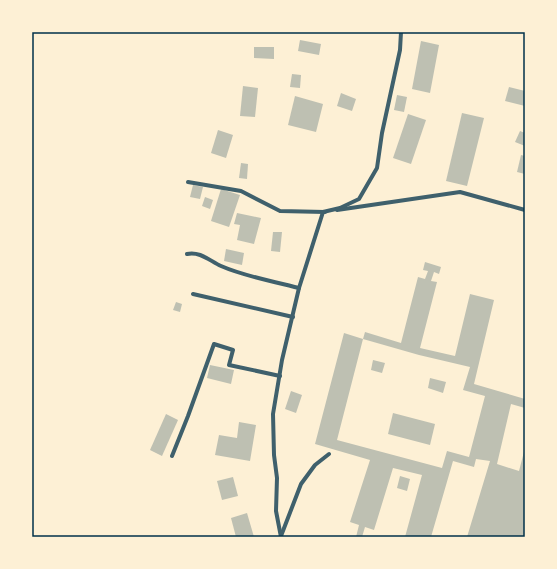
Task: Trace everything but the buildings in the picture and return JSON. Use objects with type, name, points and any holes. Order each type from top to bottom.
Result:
[{"type":"street","points":[[323,212],[340,208],[359,199],[377,168],[382,132],[400,50],[401,32]]},
{"type":"street","points":[[188,182],[241,191],[280,211],[323,212],[460,192],[525,210]]},
{"type":"street","points":[[281,537],[276,511],[277,478],[273,437],[273,414],[299,288],[323,212]]},
{"type":"street","points":[[187,254],[195,252],[222,266],[244,274],[299,288]]},
{"type":"street","points":[[193,294],[293,317]]},
{"type":"street","points":[[172,456],[214,344],[233,350],[229,365],[280,376]]},
{"type":"street","points":[[281,537],[301,484],[315,465],[329,454]]}]
